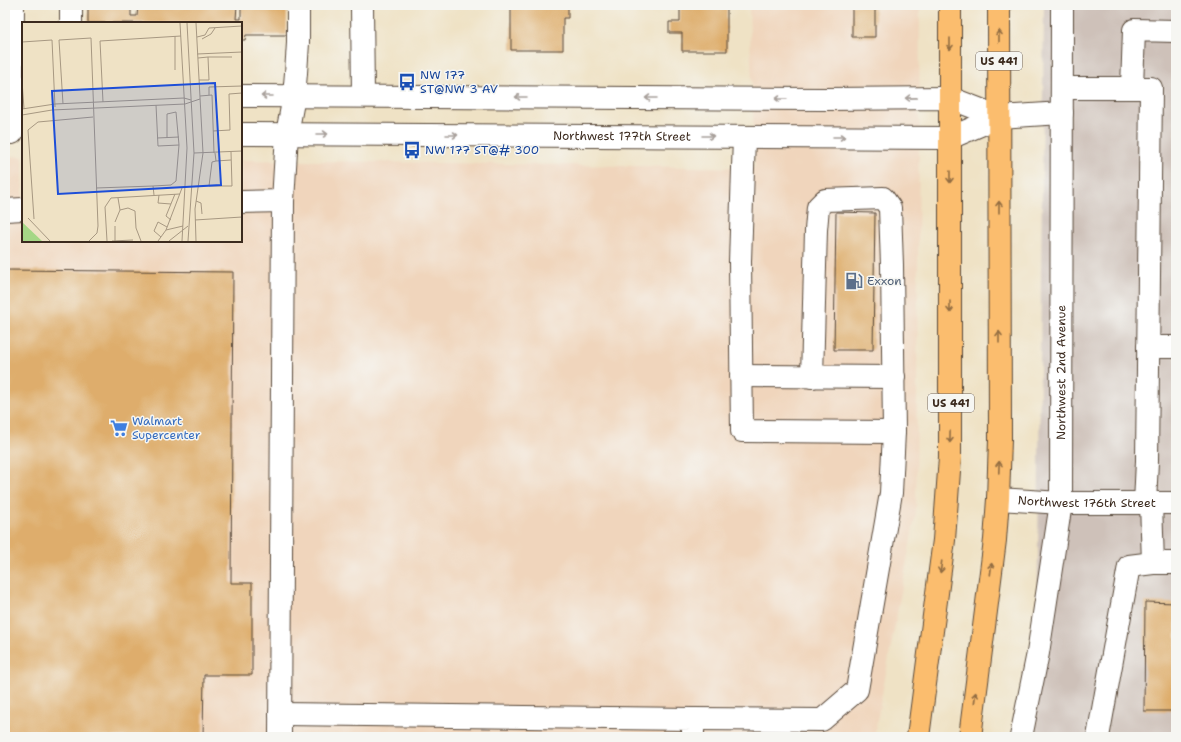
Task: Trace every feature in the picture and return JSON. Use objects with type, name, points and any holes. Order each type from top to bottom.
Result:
[{"type":"main road","name":"US 441","points":[[918,737],[944,540],[950,457],[950,5]]},
{"type":"main road","name":"US 441","points":[[970,737],[994,547],[998,498],[1000,439],[999,5]]},
{"type":"main road","points":[[903,737],[927,666]]},
{"type":"street","points":[[13,5],[13,133]]},
{"type":"street","points":[[71,5],[71,22]]},
{"type":"street","points":[[280,737],[283,201],[287,134],[294,96],[298,44],[298,5]]},
{"type":"street","points":[[362,5],[363,96]]},
{"type":"street","name":"Northwest 2nd Avenue","points":[[1022,737],[1037,660],[1061,503],[1062,5]]},
{"type":"street","points":[[1132,88],[1134,30],[1176,31]]},
{"type":"street","points":[[1062,88],[1151,88],[1147,461],[1148,503],[1153,563]]},
{"type":"street","name":"Northwest 177th Street","points":[[242,96],[826,99],[950,98],[999,117]]},
{"type":"street","name":"Northwest 177th Street","points":[[242,134],[950,138],[999,117],[1062,113]]},
{"type":"street","points":[[744,137],[740,262],[742,432],[894,432]]},
{"type":"street","points":[[280,714],[693,728],[822,720],[857,690],[891,492],[894,432],[892,265],[890,208],[883,198],[825,200],[818,207],[812,377]]},
{"type":"street","points":[[242,202],[283,201]]},
{"type":"street","points":[[5,210],[22,210]]},
{"type":"street","points":[[1148,347],[1176,347]]},
{"type":"street","points":[[741,376],[894,377]]},
{"type":"street","name":"Northwest 176th Street","points":[[998,498],[1061,503],[1176,503]]},
{"type":"street","points":[[1098,737],[1129,566],[1153,563],[1176,563]]},
{"type":"shaded area","points":[[749,5],[920,5],[916,512],[874,737],[5,737],[5,156],[22,157],[22,242],[242,242],[242,160],[755,168]]},
{"type":"shaded area","points":[[1044,5],[1176,5],[1176,737],[1036,737]]},
{"type":"building","points":[[88,5],[131,5],[131,16],[137,16],[138,5],[237,5],[236,19],[241,19],[241,5],[287,5],[287,35],[246,35],[245,40],[242,40],[242,22],[88,22]]},
{"type":"building","points":[[511,5],[568,6],[568,18],[563,18],[563,50],[511,50]]},
{"type":"building","points":[[680,5],[727,5],[727,51],[682,51],[682,33],[669,33],[669,22],[680,22]]},
{"type":"building","points":[[852,5],[875,5],[875,37],[852,37]]},
{"type":"building","name":"Exxon","points":[[836,212],[875,213],[873,350],[834,350]]},
{"type":"building","name":"Walmart Supercenter","points":[[5,270],[233,272],[231,583],[252,583],[252,675],[204,675],[203,737],[5,737]]},
{"type":"building","points":[[1145,602],[1176,603],[1176,711],[1144,711]]},
{"type":"place","name":"NW 177 ST@NW 3 AV","points":[[407,82]]},
{"type":"place","name":"NW 177 ST@# 300","points":[[412,150]]},
{"type":"place","name":"Exxon","points":[[854,281]]},
{"type":"place","name":"Walmart Supercenter","points":[[119,428]]}]
